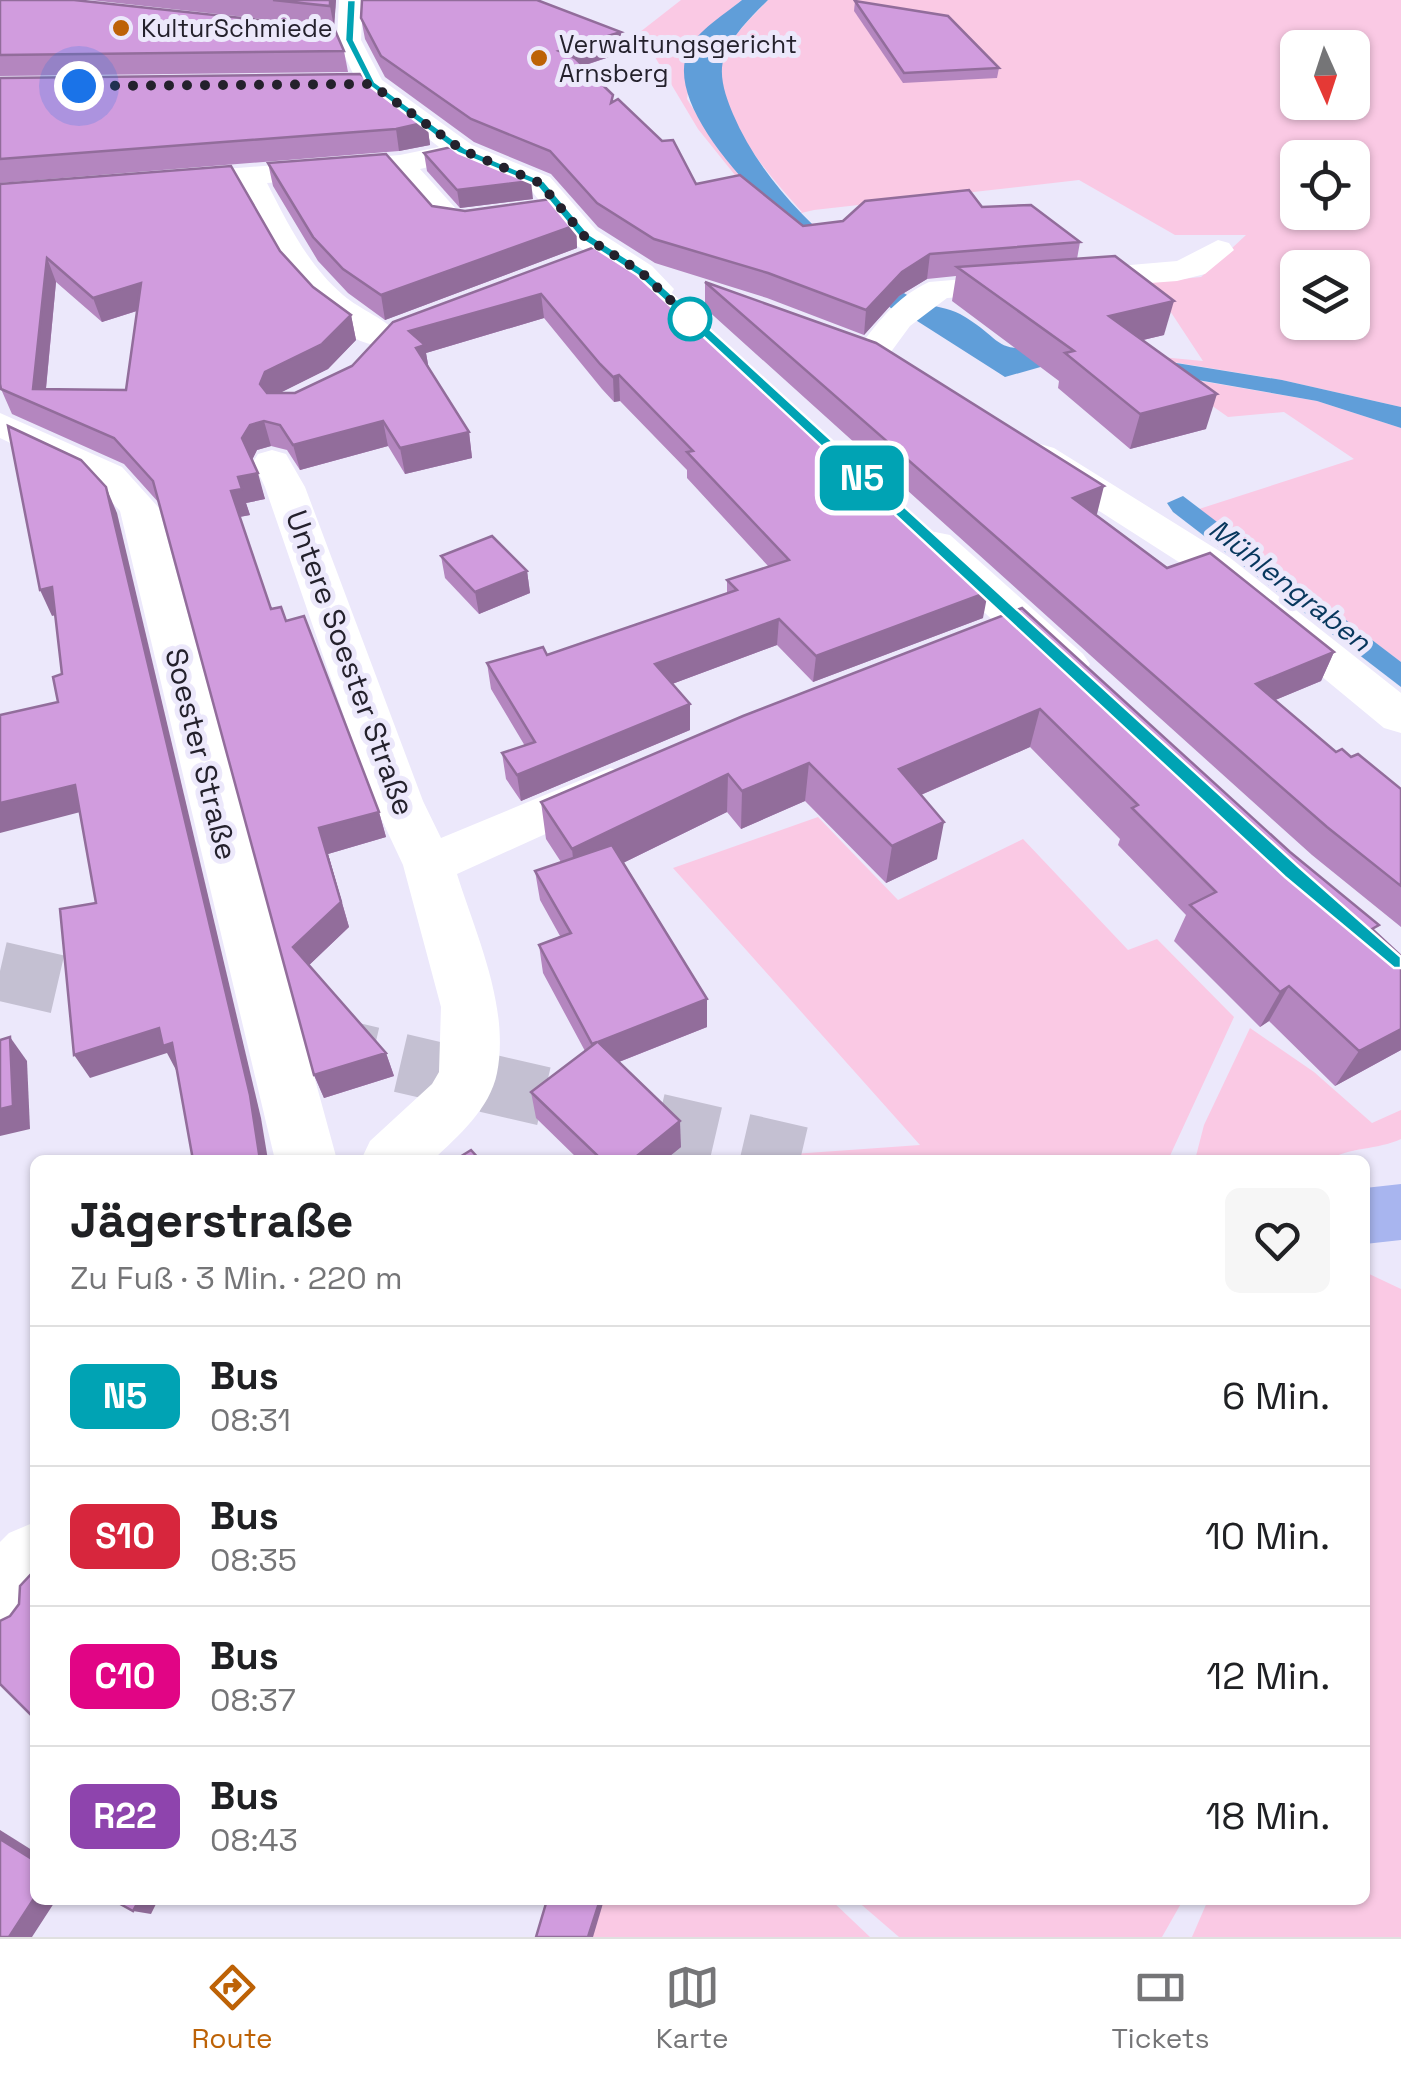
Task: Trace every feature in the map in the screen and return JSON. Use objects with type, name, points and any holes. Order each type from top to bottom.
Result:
[{"type":"main road","points":[[1370,1215],[1401,1212]]},
{"type":"street","points":[[352,0],[349,40],[371,84],[462,150],[540,183],[585,237],[689,300]]},
{"type":"street","points":[[318,37],[349,40]]},
{"type":"street","points":[[332,84],[371,84]]},
{"type":"street","points":[[127,186],[400,164],[462,150]]},
{"type":"street","points":[[400,164],[449,220],[468,222],[564,208]]},
{"type":"street","points":[[249,176],[273,229],[305,280],[355,322],[384,336]]},
{"type":"street","points":[[834,337],[887,361],[910,308],[941,288],[1177,271],[1194,267],[1218,250]]},
{"type":"street","points":[[575,263],[625,262]]},
{"type":"street","points":[[356,363],[384,336],[417,325]]},
{"type":"street","name":"Soester Straße","points":[[0,424],[108,475],[139,508],[305,1155]]},
{"type":"street","points":[[1009,436],[1214,566],[1401,718]]},
{"type":"street","name":"Untere Soester Straße","points":[[272,462],[285,487],[398,801],[430,865],[469,1006],[468,1074],[452,1102],[397,1155]]},
{"type":"street","points":[[906,517],[1092,686]]},
{"type":"street","points":[[969,642],[1022,622]]},
{"type":"street","points":[[430,865],[646,770]]},
{"type":"street","points":[[0,1598],[30,1565]]},
{"type":"shaded area","points":[[681,0],[742,0],[695,39],[687,99],[777,218],[802,212],[745,140],[724,97],[721,76],[724,56],[732,41],[768,0],[1401,0],[1401,407],[1282,380],[1148,358],[1172,376],[1317,401],[1401,428],[1401,662],[1199,509],[1354,459],[1284,412],[1228,417],[1140,355],[1203,361],[1151,282],[1201,277],[1246,235],[1175,235],[1079,180],[814,210],[771,220],[698,129],[640,32]]},
{"type":"shaded area","points":[[818,817],[898,900],[1023,839],[1128,950],[1157,939],[1234,1017],[1170,1155],[779,1155],[920,1145],[673,868]]},
{"type":"shaded area","points":[[1250,1028],[1314,1072],[1372,1123],[1401,1110],[1401,1139],[1340,1155],[1196,1155],[1204,1125]]},
{"type":"shaded area","points":[[1370,1274],[1401,1289],[1401,1937],[1192,1937],[1206,1905],[1370,1905]]},
{"type":"shaded area","points":[[601,1905],[836,1905],[870,1937],[591,1937]]},
{"type":"shaded area","points":[[862,1905],[1180,1905],[1162,1937],[899,1937]]},
{"type":"water","points":[[742,0],[768,0],[738,33],[723,62],[723,85],[733,114],[765,170],[809,221],[860,264],[914,299],[894,310],[834,265],[761,199],[703,126],[687,91],[685,60],[700,34]]},
{"type":"water","points":[[921,303],[960,314],[1009,347],[1053,343],[1282,380],[1401,407],[1401,428],[1317,401],[1072,358],[1005,377],[914,319]]},
{"type":"water","name":"Mühlengraben","points":[[1183,496],[1401,662],[1401,687],[1173,512],[1167,503]]},
{"type":"building","points":[[0,0],[74,0],[334,28],[344,51],[0,55]]},
{"type":"building","points":[[273,0],[330,0],[330,6]]},
{"type":"building","points":[[362,0],[537,0],[621,32],[559,51],[575,58],[613,95],[611,103],[618,99],[662,141],[673,140],[696,184],[740,175],[803,226],[843,221],[865,201],[969,190],[982,207],[1031,205],[1080,242],[930,254],[902,272],[866,310],[768,273],[654,239],[597,203],[550,151],[471,119],[381,56],[361,18]]},
{"type":"building","points":[[855,1],[948,16],[999,68],[904,73]]},
{"type":"building","points":[[360,74],[427,122],[396,129],[0,159],[0,78]]},
{"type":"building","points":[[456,146],[526,174],[531,181],[457,190],[424,153]]},
{"type":"building","points":[[386,154],[432,206],[465,211],[551,199],[576,225],[381,295],[343,269],[313,237],[268,163]]},
{"type":"building","points":[[231,166],[280,251],[313,287],[351,315],[322,344],[265,372],[260,384],[267,393],[295,393],[352,366],[393,322],[603,244],[627,259],[988,592],[816,656],[779,619],[655,664],[690,704],[517,775],[502,753],[535,742],[487,663],[543,647],[547,655],[737,590],[727,580],[789,560],[687,452],[693,451],[619,375],[613,377],[600,364],[541,294],[409,331],[425,345],[416,348],[469,432],[400,448],[383,421],[293,445],[280,425],[264,421],[250,425],[242,438],[258,473],[238,477],[242,489],[231,491],[271,609],[281,607],[286,621],[304,616],[379,812],[319,828],[341,902],[293,947],[386,1053],[314,1075],[153,481],[114,438],[1,389],[0,184]],"holes":[[[47,258],[93,298],[141,283],[126,390],[33,389]]]},
{"type":"building","points":[[1115,256],[1174,301],[1109,316],[1217,394],[1140,414],[1065,353],[1074,351],[957,267]]},
{"type":"building","points":[[705,282],[876,343],[1104,486],[1073,498],[1167,568],[1210,553],[1334,652],[1256,684],[1336,752],[1342,749],[1351,757],[1358,754],[1401,789],[1401,886],[1327,827]]},
{"type":"building","points":[[8,426],[81,460],[106,487],[250,1095],[259,1155],[192,1155],[172,1043],[163,1046],[159,1028],[74,1055],[60,909],[96,903],[75,785],[0,803],[0,715],[58,702],[53,677],[62,674],[52,587],[40,590]]},
{"type":"building","points":[[492,536],[527,571],[475,592],[441,556]]},
{"type":"building","points":[[1022,608],[1290,852],[1379,925],[1372,929],[1401,956],[1401,1029],[1359,1051],[1289,986],[1280,992],[1190,905],[1216,892],[1132,808],[1138,805],[1040,709],[899,769],[944,822],[892,846],[809,763],[742,791],[728,774],[572,849],[541,802],[743,716]]},
{"type":"building","points":[[612,845],[707,999],[598,1042],[680,1121],[638,1155],[597,1155],[531,1092],[597,1042],[592,1044],[539,945],[571,933],[535,871]]},
{"type":"building","points":[[10,1037],[13,1106],[0,1109],[0,1040]]},
{"type":"building","points":[[30,1575],[30,1714],[0,1684],[0,1621],[19,1604],[20,1586]]},
{"type":"building","points":[[0,1839],[30,1858],[30,1905],[9,1937],[0,1937]]},
{"type":"building","points":[[546,1905],[598,1905],[588,1937],[536,1937]]},
{"type":"tunnel","points":[[0,971],[138,1003]]},
{"type":"tunnel","points":[[315,1043],[796,1155]]},
{"type":"bus line","name":"N5","points":[[351,0],[349,40],[371,84],[462,150],[540,183],[585,237],[641,272],[760,386],[1292,872],[1401,963]]},
{"type":"place","name":"KulturSchmiede","points":[[121,28]]},
{"type":"place","name":"Verwaltungsgericht Arnsberg","points":[[539,58]]},
{"type":"route","points":[[79,86],[371,84],[462,150],[540,183],[585,237],[641,272],[690,319]]}]
